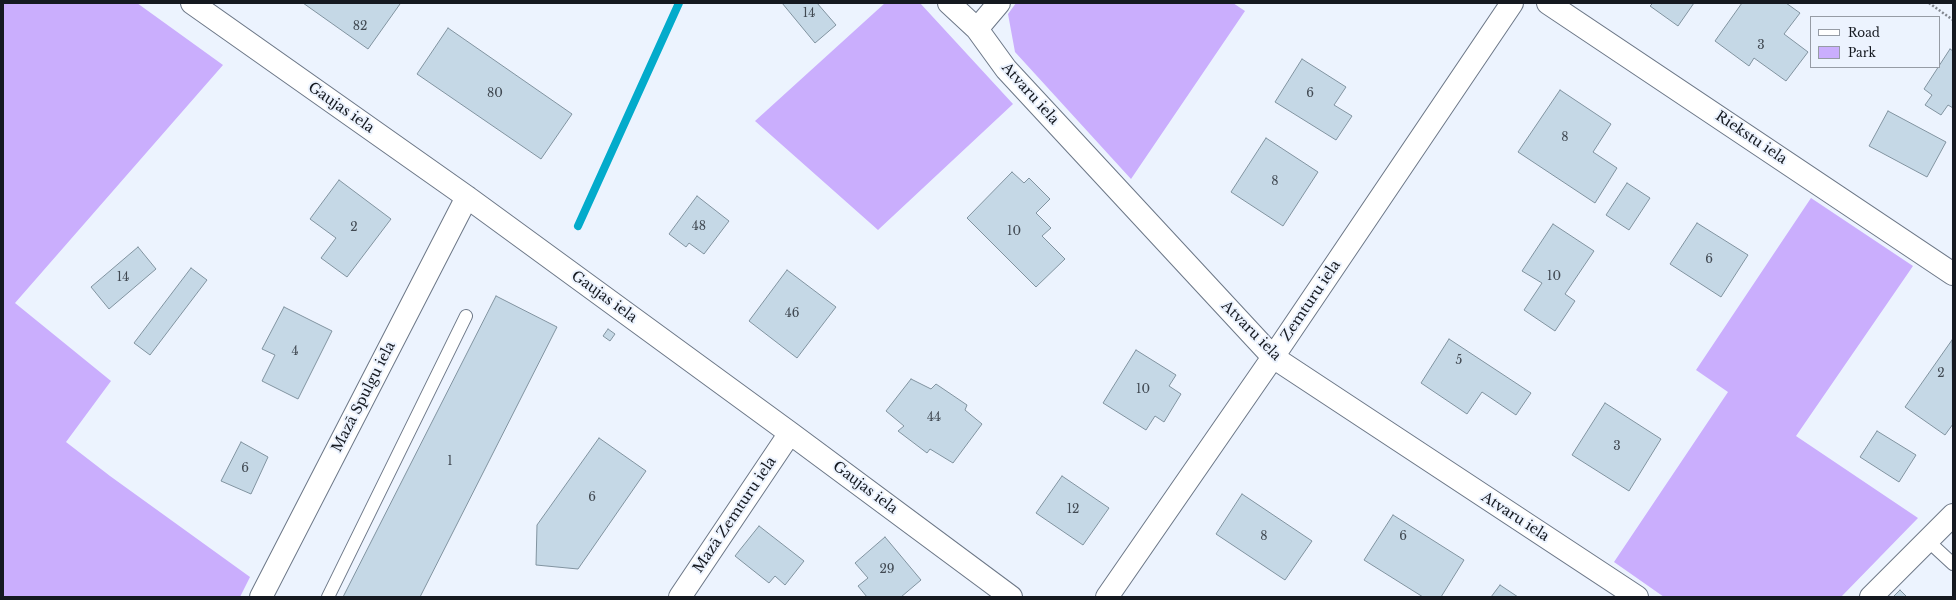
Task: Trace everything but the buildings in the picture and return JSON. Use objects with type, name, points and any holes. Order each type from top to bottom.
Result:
[{"type":"street","name":"Gaujas iela","points":[[192,3],[467,197],[1012,597]]},
{"type":"street","name":"Atvaru iela","points":[[949,3],[977,29],[1006,69],[1273,357],[1637,597]]},
{"type":"street","points":[[977,29],[999,3]]},
{"type":"street","name":"Zemturu iela","points":[[1107,597],[1273,357],[1512,3]]},
{"type":"street","name":"Riekstu iela","points":[[1548,3],[1953,274]]},
{"type":"street","name":"Mazā Spulgu iela","points":[[267,595],[467,197]]},
{"type":"street","name":"Mazā Zemturu iela","points":[[680,597],[790,433]]},
{"type":"street","points":[[1871,597],[1953,515]]},
{"type":"lane","points":[[328,597],[466,316]]},
{"type":"lane","points":[[1927,540],[1953,564]]},
{"type":"path","points":[[1929,3],[1953,20]]},
{"type":"green space","points":[[3,3],[137,3],[223,65],[15,303],[111,381],[66,442],[110,476],[250,577],[240,597],[3,597]]},
{"type":"green space","points":[[885,3],[920,3],[1013,104],[878,230],[755,121]]},
{"type":"green space","points":[[1016,3],[1233,3],[1245,11],[1131,179],[1015,52],[1008,14]]},
{"type":"green space","points":[[1811,198],[1913,266],[1796,436],[1918,518],[1841,597],[1664,597],[1614,562],[1728,392],[1696,370]]},
{"type":"waterway","points":[[578,226],[679,3]]}]
